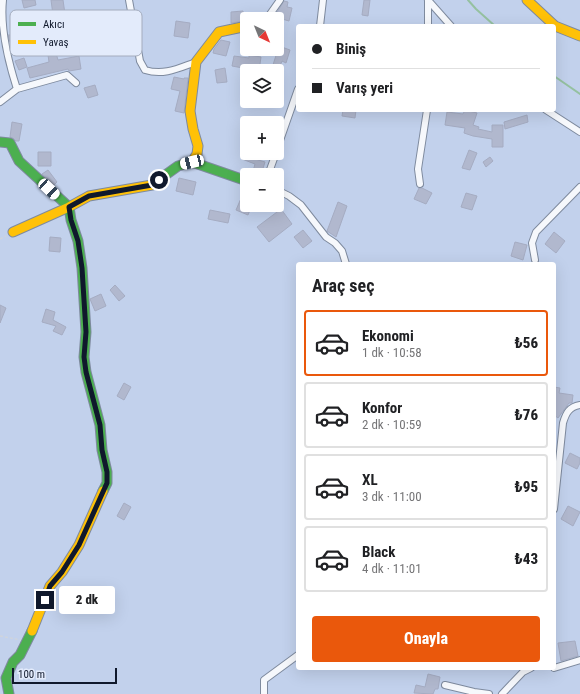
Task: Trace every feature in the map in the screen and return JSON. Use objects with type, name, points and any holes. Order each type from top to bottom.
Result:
[{"type":"street","points":[[3,0],[1,10],[4,38],[10,68],[17,89]]},
{"type":"street","points":[[129,0],[131,10]]},
{"type":"street","points":[[272,12],[280,0]]},
{"type":"street","points":[[320,24],[323,0]]},
{"type":"street","points":[[428,0],[428,24]]},
{"type":"street","points":[[428,0],[449,24]]},
{"type":"street","points":[[527,0],[553,24]]},
{"type":"street","points":[[556,26],[580,36]]},
{"type":"street","points":[[192,162],[197,154],[198,146],[190,111],[196,62],[219,32],[240,28]]},
{"type":"street","points":[[139,56],[144,70],[154,73],[170,71],[196,62]]},
{"type":"street","points":[[0,102],[17,89],[67,75],[76,83]]},
{"type":"street","points":[[284,129],[296,95]]},
{"type":"street","points":[[420,184],[418,169],[427,112]]},
{"type":"street","points":[[549,112],[580,132]]},
{"type":"street","points":[[0,142],[10,143],[19,161],[69,207],[71,220],[78,241],[82,268],[86,332],[84,357],[86,372],[100,425],[102,450],[107,472],[107,483],[79,545],[62,572],[50,586],[38,618],[20,655],[13,662],[6,678],[9,694]]},
{"type":"street","points":[[13,232],[69,207],[89,196],[152,185],[178,166],[192,162],[240,179]]},
{"type":"street","points":[[535,260],[532,244],[536,232],[580,187]]},
{"type":"street","points":[[284,194],[301,205],[326,237],[335,243],[342,251],[345,262]]},
{"type":"street","points":[[556,490],[563,423],[566,414],[573,406],[580,405]]},
{"type":"street","points":[[556,441],[561,441]]},
{"type":"street","points":[[264,694],[264,680],[296,656]]},
{"type":"street","points":[[556,667],[580,660]]},
{"type":"street","points":[[502,694],[523,672],[527,670]]},
{"type":"street","points":[[445,685],[489,694]]},
{"type":"path","points":[[0,636],[26,641]]},
{"type":"building","points":[[22,0],[35,0],[36,5],[24,8]]},
{"type":"building","points":[[51,0],[63,0],[64,10],[52,10]]},
{"type":"building","points":[[364,0],[370,0],[368,16],[362,15]]},
{"type":"building","points":[[284,1],[288,2],[287,7],[292,8],[289,21],[284,20],[284,12],[277,12]]},
{"type":"building","points":[[243,11],[240,12],[240,22],[231,23],[231,12]]},
{"type":"building","points":[[176,21],[190,23],[188,38],[174,36]]},
{"type":"building","points":[[221,40],[230,42],[226,56],[213,53],[214,49]]},
{"type":"building","points":[[284,48],[290,50],[286,63],[282,61],[281,64],[273,64],[276,56],[284,56]]},
{"type":"building","points":[[48,56],[57,56],[58,60],[79,56],[81,69],[69,71],[68,69],[30,78],[27,68],[49,62]]},
{"type":"building","points":[[234,56],[249,58],[249,56],[261,57],[260,64],[240,64],[240,67],[232,66]]},
{"type":"building","points":[[24,58],[27,67],[19,70],[15,61]]},
{"type":"building","points":[[225,68],[227,82],[217,83],[215,70]]},
{"type":"building","points":[[174,77],[184,79],[188,78],[184,113],[175,111],[180,91],[171,89]]},
{"type":"building","points":[[95,85],[98,95],[88,98],[84,88]]},
{"type":"building","points":[[343,112],[356,112],[355,118],[342,116]]},
{"type":"building","points":[[447,112],[463,114],[464,112],[477,113],[473,125],[479,127],[478,129],[492,132],[492,125],[503,125],[503,147],[492,147],[492,139],[464,133],[465,128],[445,125]]},
{"type":"building","points":[[527,115],[528,122],[505,129],[504,122]]},
{"type":"building","points":[[12,122],[22,124],[19,141],[16,141],[10,137]]},
{"type":"building","points":[[469,150],[477,153],[470,170],[462,168]]},
{"type":"building","points":[[38,152],[51,152],[51,166],[38,166]]},
{"type":"building","points":[[490,157],[493,161],[486,167],[483,162]]},
{"type":"building","points":[[245,160],[258,160],[265,162],[263,168],[254,168],[255,164]]},
{"type":"building","points":[[48,170],[57,182],[54,185],[42,174]]},
{"type":"building","points":[[179,178],[196,182],[193,195],[176,191]]},
{"type":"building","points":[[419,188],[432,193],[426,204],[414,199]]},
{"type":"building","points":[[466,193],[477,196],[472,210],[461,207]]},
{"type":"building","points":[[240,201],[240,212],[236,210]]},
{"type":"building","points":[[338,202],[347,206],[336,237],[327,231]]},
{"type":"building","points":[[210,210],[230,214],[228,223],[208,219]]},
{"type":"building","points":[[241,212],[249,212],[248,215]]},
{"type":"building","points":[[277,212],[283,212],[292,224],[269,242],[257,227]]},
{"type":"building","points":[[303,230],[312,241],[303,248],[294,237]]},
{"type":"building","points":[[554,232],[565,241],[556,253],[545,244]]},
{"type":"building","points":[[50,237],[61,238],[60,252],[49,251]]},
{"type":"building","points":[[515,242],[527,245],[523,260],[511,256]]},
{"type":"building","points":[[115,285],[125,296],[119,301],[110,290]]},
{"type":"building","points":[[101,294],[106,306],[95,311],[90,299]]},
{"type":"building","points":[[0,305],[6,308],[0,323]]},
{"type":"building","points":[[46,309],[55,312],[53,320],[66,327],[62,335],[53,331],[56,326],[42,322]]},
{"type":"building","points":[[124,383],[131,387],[124,400],[117,396]]},
{"type":"building","points":[[556,387],[560,388],[559,393],[573,395],[572,403],[569,403],[558,418],[556,416]]},
{"type":"building","points":[[570,453],[580,458],[580,463],[577,469],[565,463]]},
{"type":"building","points":[[124,503],[131,507],[124,520],[117,516]]},
{"type":"building","points":[[568,506],[580,512],[573,526],[561,519]]},
{"type":"building","points":[[575,641],[578,656],[561,661],[558,643]]},
{"type":"building","points":[[428,674],[440,677],[438,689],[435,689],[433,694],[414,693],[416,685],[425,687]]},
{"type":"waterway","points":[[468,0],[493,24]]},
{"type":"waterway","points":[[556,77],[580,94]]},
{"type":"traffic: fast","points":[[0,142],[10,143],[19,161],[69,207],[71,220],[78,241],[82,268],[86,332],[84,357],[86,372],[100,425],[102,450],[107,472],[107,483],[103,491]]},
{"type":"traffic: fast","points":[[164,176],[178,166],[192,162],[240,179]]},
{"type":"traffic: fast","points":[[9,694],[6,678],[13,662],[20,655],[32,631]]},
{"type":"traffic: slow","points":[[527,0],[553,24]]},
{"type":"traffic: slow","points":[[556,26],[580,36]]},
{"type":"traffic: slow","points":[[192,162],[197,154],[198,146],[190,111],[196,62],[219,32],[240,28]]},
{"type":"traffic: slow","points":[[13,232],[69,207],[89,196],[152,185],[164,176]]},
{"type":"traffic: slow","points":[[32,631],[50,586],[62,572],[79,545],[103,491]]},
{"type":"route","points":[[45,600],[50,586],[62,572],[79,545],[107,483],[107,472],[100,437],[100,425],[86,372],[84,357],[86,332],[82,268],[78,241],[71,220],[69,207],[89,196],[152,185],[159,180]]}]
